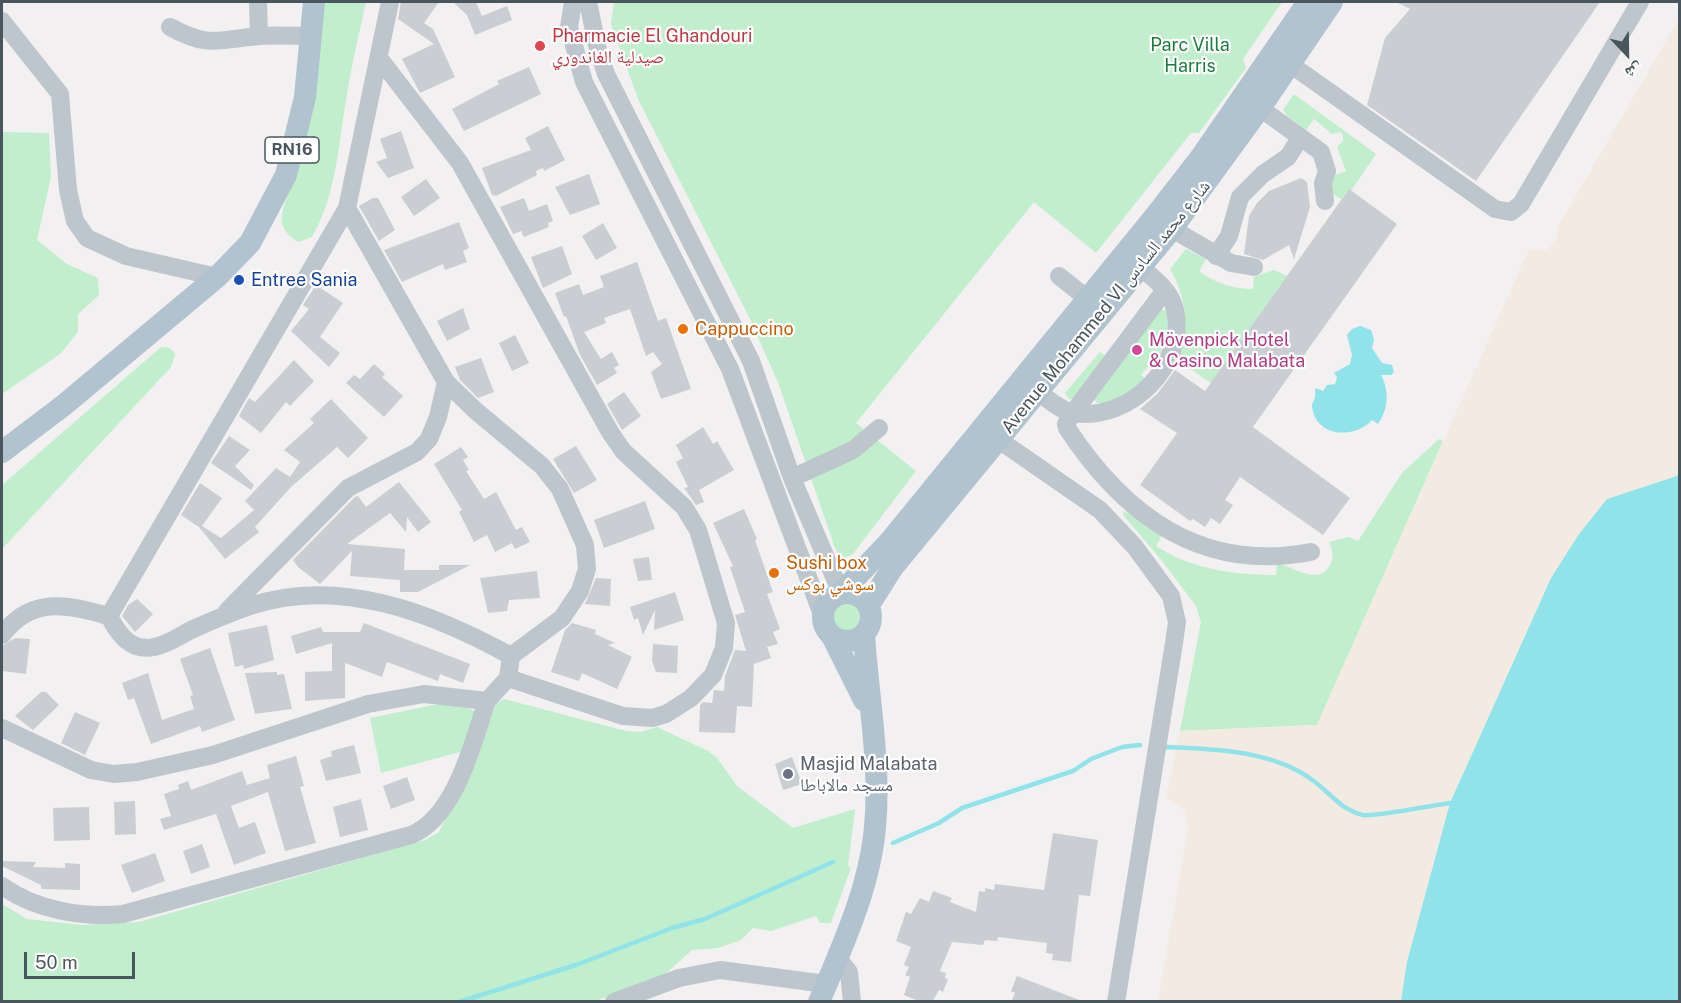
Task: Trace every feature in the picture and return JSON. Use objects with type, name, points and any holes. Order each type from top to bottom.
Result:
[{"type":"main road","name":"RN16","points":[[2,452],[64,405],[217,277],[250,243],[286,175],[305,97],[314,2]]},
{"type":"main road","name":"Avenue Mohammed VI شارع محمد السادس","points":[[841,593],[891,540],[1089,300],[1201,157],[1308,2]]},
{"type":"main road","name":"Avenue Mohammed VI شارع محمد السادس","points":[[869,605],[893,567],[1172,228],[1260,108],[1332,2]]},
{"type":"main road","points":[[823,993],[869,861],[875,829],[875,748],[864,635],[871,621],[869,605],[857,594],[841,593],[827,602],[827,627],[870,712]]},
{"type":"main road","points":[[827,627],[848,641],[864,635]]},
{"type":"street","points":[[258,2],[259,36]]},
{"type":"street","points":[[109,616],[346,208],[390,2]]},
{"type":"street","points":[[573,2],[569,27],[584,82],[729,369],[827,627]]},
{"type":"street","points":[[588,2],[597,50],[606,74],[741,340],[792,478],[841,593]]},
{"type":"street","points":[[1290,64],[1496,209],[1501,212],[1511,212],[1521,204],[1640,2]]},
{"type":"street","points":[[2,21],[60,94],[68,189],[75,221],[87,238],[126,256],[217,277]]},
{"type":"street","points":[[170,27],[189,38],[208,42],[259,36],[312,36]]},
{"type":"street","points":[[379,58],[460,163],[610,432],[623,451],[684,507],[698,530],[726,623],[724,648],[713,675],[704,687],[666,714],[652,718],[624,716],[508,678]]},
{"type":"street","points":[[1260,108],[1313,145],[1326,162],[1327,171],[1323,183],[1325,201]]},
{"type":"street","points":[[1216,256],[1229,236],[1240,197],[1263,174],[1288,157],[1300,138]]},
{"type":"street","points":[[2,886],[30,903],[48,908],[91,914],[123,914],[411,835],[433,823],[448,800],[466,762],[487,701],[508,678],[511,656],[562,618],[580,591],[587,569],[585,545],[560,489],[542,466],[476,411],[446,382],[346,208]]},
{"type":"street","points":[[1172,228],[1216,256],[1231,263],[1254,267]]},
{"type":"street","points":[[1038,392],[1073,413],[1099,411],[1126,403],[1148,388],[1163,369],[1172,349],[1176,331],[1175,310],[1166,290],[1141,267]]},
{"type":"street","points":[[1059,276],[1089,300]]},
{"type":"street","points":[[1166,290],[1073,413],[1068,420],[1067,428],[1082,451],[1121,497],[1151,522],[1203,545],[1238,553],[1276,556],[1311,552]]},
{"type":"street","points":[[224,615],[348,488],[417,452],[429,439],[438,417],[446,382]]},
{"type":"street","points":[[792,478],[853,450],[879,428]]},
{"type":"street","points":[[999,440],[1100,510],[1135,548],[1171,596],[1177,622],[1116,1002]]},
{"type":"street","points":[[2,635],[30,609],[64,605],[109,616],[119,634],[127,642],[139,647],[154,647],[224,615],[270,599],[331,593],[374,600],[414,613],[479,638],[511,656]]},
{"type":"street","points":[[2,728],[91,770],[114,774],[213,755],[368,704],[424,694],[487,701]]},
{"type":"street","points":[[837,957],[849,972],[852,1002]]},
{"type":"street","points":[[614,1002],[679,978],[720,970],[823,993]]},
{"type":"green space","points":[[322,2],[366,2],[350,75],[331,188],[312,237],[298,242],[285,230],[282,216],[292,185]]},
{"type":"green space","name":"Parc Villa Harris","points":[[614,2],[1282,2],[1243,59],[1246,68],[1199,133],[1191,133],[1096,253],[1034,202],[856,423],[916,471],[853,554],[842,559],[835,548],[779,385],[749,317],[638,99],[611,24]]},
{"type":"green space","points":[[1294,94],[1376,154],[1351,191],[1348,190],[1341,199],[1333,194],[1331,177],[1346,171],[1337,147],[1343,141],[1343,135],[1340,132],[1332,134],[1314,119],[1306,130],[1287,116],[1283,110]]},
{"type":"green space","points":[[2,132],[49,133],[51,177],[37,240],[67,264],[98,278],[99,295],[78,314],[78,332],[60,354],[2,394]]},
{"type":"green space","points":[[1186,249],[1206,259],[1199,271],[1211,279],[1238,288],[1253,289],[1254,277],[1274,270],[1287,276],[1211,383],[1177,360],[1182,350],[1185,314],[1180,290],[1170,269]]},
{"type":"green space","points":[[1161,309],[1167,312],[1168,339],[1156,369],[1149,365],[1141,375],[1147,380],[1109,403],[1097,403],[1094,399]]},
{"type":"green space","points":[[161,347],[170,348],[175,354],[171,367],[2,549],[2,485]]},
{"type":"green space","points":[[1100,352],[1108,358],[1075,399],[1069,399],[1065,393]]},
{"type":"green space","points":[[1439,439],[1443,441],[1317,725],[1180,731],[1201,622],[1196,606],[1159,557],[1123,515],[1124,511],[1163,534],[1156,546],[1169,554],[1198,565],[1229,572],[1276,575],[1277,564],[1305,574],[1319,574],[1325,571],[1331,562],[1332,553],[1329,542],[1349,537],[1358,541],[1402,473]]},
{"type":"green space","points":[[847,600],[858,605],[863,616],[858,627],[847,632],[836,627],[831,616],[836,605]]},
{"type":"green space","points":[[504,699],[626,731],[641,732],[657,727],[708,751],[717,758],[737,786],[793,828],[855,809],[848,866],[851,868],[831,923],[820,923],[816,916],[771,931],[753,928],[741,940],[718,948],[692,950],[662,977],[595,1001],[2,1001],[2,904],[27,919],[82,925],[139,922],[425,840],[439,832],[475,756],[464,751],[381,773],[370,718],[448,702],[491,716],[496,704]]},
{"type":"sand","points":[[1679,19],[1678,476],[1607,499],[1579,534],[1551,578],[1450,803],[1407,962],[1401,1001],[1158,1002],[1188,827],[1184,809],[1166,798],[1180,731],[1317,725],[1529,249],[1547,250],[1557,238],[1557,228]]},
{"type":"water","points":[[1360,326],[1371,330],[1374,339],[1372,348],[1382,363],[1392,365],[1394,372],[1391,375],[1381,375],[1386,387],[1387,400],[1378,424],[1372,420],[1355,431],[1336,432],[1320,424],[1314,416],[1312,405],[1315,390],[1316,388],[1323,391],[1327,385],[1335,384],[1337,377],[1334,373],[1350,364],[1352,355],[1347,335],[1352,329]]},
{"type":"water","points":[[1679,472],[1679,1001],[1401,1001],[1407,962],[1450,803],[1551,578],[1579,534],[1607,499],[1677,476]]},
{"type":"building","points":[[401,2],[439,2],[424,23],[433,29],[455,77],[420,93],[402,59],[434,44],[398,19]]},
{"type":"building","points":[[453,2],[476,2],[482,16],[507,6],[512,20],[475,35],[467,15]]},
{"type":"building","points":[[1396,2],[1600,2],[1476,181],[1367,105],[1385,38],[1410,9]]},
{"type":"building","points":[[529,67],[541,94],[464,131],[452,109],[499,84],[497,81]]},
{"type":"building","points":[[548,126],[565,160],[544,171],[543,168],[536,171],[537,175],[496,196],[492,195],[482,168],[531,150],[525,138]]},
{"type":"building","points":[[401,131],[414,168],[388,178],[376,162],[387,158],[380,139]]},
{"type":"building","points":[[589,174],[600,204],[570,215],[555,187]]},
{"type":"building","points":[[1301,178],[1307,182],[1310,207],[1294,259],[1289,245],[1263,260],[1244,254],[1249,216],[1257,203],[1269,191]]},
{"type":"building","points":[[426,179],[440,198],[414,216],[401,197]]},
{"type":"building","points":[[1349,189],[1397,224],[1253,427],[1350,498],[1323,535],[1240,477],[1225,500],[1233,505],[1220,524],[1211,518],[1205,527],[1193,519],[1190,521],[1140,485],[1177,433],[1140,409],[1158,393],[1175,370],[1205,391]]},
{"type":"building","points":[[373,198],[378,198],[395,230],[379,241],[359,206]]},
{"type":"building","points":[[524,198],[529,211],[547,204],[553,221],[548,223],[549,227],[524,237],[521,231],[513,234],[500,207]]},
{"type":"building","points":[[459,222],[469,248],[463,251],[467,262],[445,270],[443,264],[402,282],[384,250]]},
{"type":"building","points":[[603,223],[617,248],[596,260],[582,236]]},
{"type":"building","points":[[562,246],[572,274],[543,288],[531,257]]},
{"type":"building","points":[[637,262],[658,321],[666,318],[691,389],[661,399],[651,372],[662,364],[653,352],[646,356],[630,309],[604,318],[606,323],[584,332],[601,359],[612,352],[619,365],[614,368],[617,373],[597,385],[580,355],[555,293],[579,284],[583,295],[604,287],[600,276]]},
{"type":"building","points":[[316,285],[343,303],[320,337],[340,353],[329,367],[291,331],[309,309],[303,305]]},
{"type":"building","points":[[463,308],[470,329],[447,341],[437,321]]},
{"type":"building","points":[[515,335],[529,363],[512,371],[499,343]]},
{"type":"building","points":[[481,358],[494,392],[478,398],[460,380],[455,367]]},
{"type":"building","points":[[294,360],[314,381],[290,406],[286,402],[261,433],[239,416],[249,398],[255,402]]},
{"type":"building","points":[[374,364],[385,374],[382,377],[403,396],[384,417],[346,383],[354,375],[360,379]]},
{"type":"building","points":[[624,392],[641,416],[622,430],[607,404]]},
{"type":"building","points":[[331,399],[368,438],[348,458],[337,447],[291,487],[255,527],[259,532],[225,559],[199,527],[181,515],[200,483],[222,498],[202,526],[221,538],[254,510],[245,501],[276,468],[290,477],[300,462],[284,450],[314,423],[310,419]]},
{"type":"building","points":[[703,427],[713,444],[717,441],[734,470],[699,490],[704,502],[696,505],[684,488],[688,487],[676,462],[683,458],[676,445]]},
{"type":"building","points":[[229,436],[250,450],[235,466],[254,485],[251,490],[211,463]]},
{"type":"building","points":[[576,446],[597,480],[574,493],[553,459]]},
{"type":"building","points":[[461,447],[468,457],[463,460],[469,470],[466,471],[484,499],[496,492],[516,530],[522,527],[530,542],[515,549],[512,543],[495,552],[487,535],[474,542],[459,512],[462,510],[434,464]]},
{"type":"building","points":[[399,482],[431,522],[418,532],[407,517],[406,532],[390,513],[347,544],[405,549],[404,570],[439,570],[439,565],[470,565],[418,592],[400,592],[400,580],[350,576],[352,551],[320,584],[298,567],[293,560],[355,497],[358,496],[366,507]]},
{"type":"building","points":[[645,501],[655,529],[604,548],[594,520]]},
{"type":"building","points":[[744,509],[757,539],[755,540],[773,592],[767,594],[780,629],[773,632],[778,644],[767,647],[771,658],[754,664],[752,707],[737,706],[735,733],[699,732],[700,705],[703,702],[712,703],[714,690],[724,691],[725,676],[735,650],[746,651],[735,615],[745,612],[730,567],[733,566],[713,523]]},
{"type":"building","points":[[649,557],[652,580],[638,581],[633,559]]},
{"type":"building","points":[[537,571],[540,598],[509,600],[507,611],[488,613],[480,578]]},
{"type":"building","points":[[596,578],[611,579],[610,606],[585,604]]},
{"type":"building","points":[[675,592],[684,620],[654,630],[655,610],[643,635],[638,618],[634,620],[630,607]]},
{"type":"building","points":[[137,599],[153,614],[135,632],[122,616],[128,605]]},
{"type":"building","points":[[364,623],[470,664],[463,683],[440,674],[438,681],[387,662],[382,677],[345,663],[345,698],[305,701],[305,672],[332,671],[332,643],[296,654],[291,636],[321,627],[323,632],[360,632]]},
{"type":"building","points":[[572,623],[596,630],[595,634],[615,643],[608,645],[632,657],[617,689],[582,673],[579,681],[551,672],[565,630]]},
{"type":"building","points":[[267,625],[274,660],[244,669],[243,665],[235,667],[228,633]]},
{"type":"building","points":[[15,638],[30,639],[26,674],[2,671],[2,646]]},
{"type":"building","points":[[653,644],[678,646],[677,673],[656,672],[652,661]]},
{"type":"building","points":[[210,648],[235,720],[202,732],[200,726],[151,744],[134,698],[128,700],[122,683],[148,673],[162,720],[194,709],[190,696],[193,695],[180,659]]},
{"type":"building","points":[[277,672],[277,675],[284,674],[292,709],[255,714],[245,673]]},
{"type":"building","points":[[41,692],[46,692],[59,705],[33,730],[15,716]]},
{"type":"building","points":[[75,712],[100,723],[85,755],[61,743]]},
{"type":"building","points":[[354,745],[361,773],[326,781],[320,760],[332,756],[331,751]]},
{"type":"building","points":[[296,756],[304,786],[300,787],[316,843],[285,851],[268,792],[231,806],[239,828],[255,822],[266,853],[234,865],[216,814],[164,830],[160,819],[171,816],[164,794],[179,789],[178,785],[188,781],[191,790],[242,771],[247,785],[270,778],[267,765]]},
{"type":"building","name":"Masjid Malabata مسجد مالاباطا","points":[[792,757],[802,784],[783,790],[775,764]]},
{"type":"building","points":[[407,777],[415,800],[391,809],[383,786]]},
{"type":"building","points":[[361,799],[368,830],[340,837],[333,807]]},
{"type":"building","points":[[135,801],[136,834],[115,835],[114,802]]},
{"type":"building","points":[[89,807],[90,840],[54,841],[53,808]]},
{"type":"building","points":[[1053,833],[1098,840],[1090,896],[1079,895],[1071,962],[1052,960],[1053,954],[1046,953],[1047,943],[998,937],[997,941],[985,940],[983,945],[952,942],[940,971],[946,973],[945,978],[948,979],[943,992],[939,990],[932,1002],[921,1002],[904,995],[910,977],[905,975],[909,967],[904,965],[911,947],[896,941],[906,912],[911,914],[920,898],[929,902],[933,891],[952,898],[950,902],[976,912],[979,891],[985,892],[985,888],[994,890],[995,884],[1044,890]]},
{"type":"building","points":[[202,844],[210,867],[191,874],[183,851]]},
{"type":"building","points":[[155,853],[165,881],[132,893],[121,865]]},
{"type":"building","points":[[2,861],[36,862],[33,867],[65,868],[65,863],[80,864],[80,890],[41,889],[41,885],[2,866]]},
{"type":"building","points":[[1017,976],[1082,1001],[1011,1002],[1015,993],[1011,991]]},
{"type":"waterway","points":[[893,843],[939,823],[962,808],[1073,771],[1091,759],[1122,747],[1140,745]]},
{"type":"waterway","points":[[1165,747],[1222,750],[1278,762],[1311,779],[1341,805],[1363,815],[1392,813],[1450,803]]},
{"type":"waterway","points":[[459,1002],[576,965],[672,928],[705,919],[833,862]]},
{"type":"place","name":"Pharmacie El Ghandouri صيدلية الغاندوري","points":[[540,46]]},
{"type":"place","name":"Entree Sania","points":[[239,280]]},
{"type":"place","name":"Cappuccino","points":[[683,329]]},
{"type":"place","name":"Mövenpick Hotel & Casino Malabata","points":[[1137,350]]},
{"type":"place","name":"Sushi box سوشي بوكس","points":[[774,573]]},
{"type":"place","name":"Masjid Malabata مسجد مالاباطا","points":[[788,774]]}]
